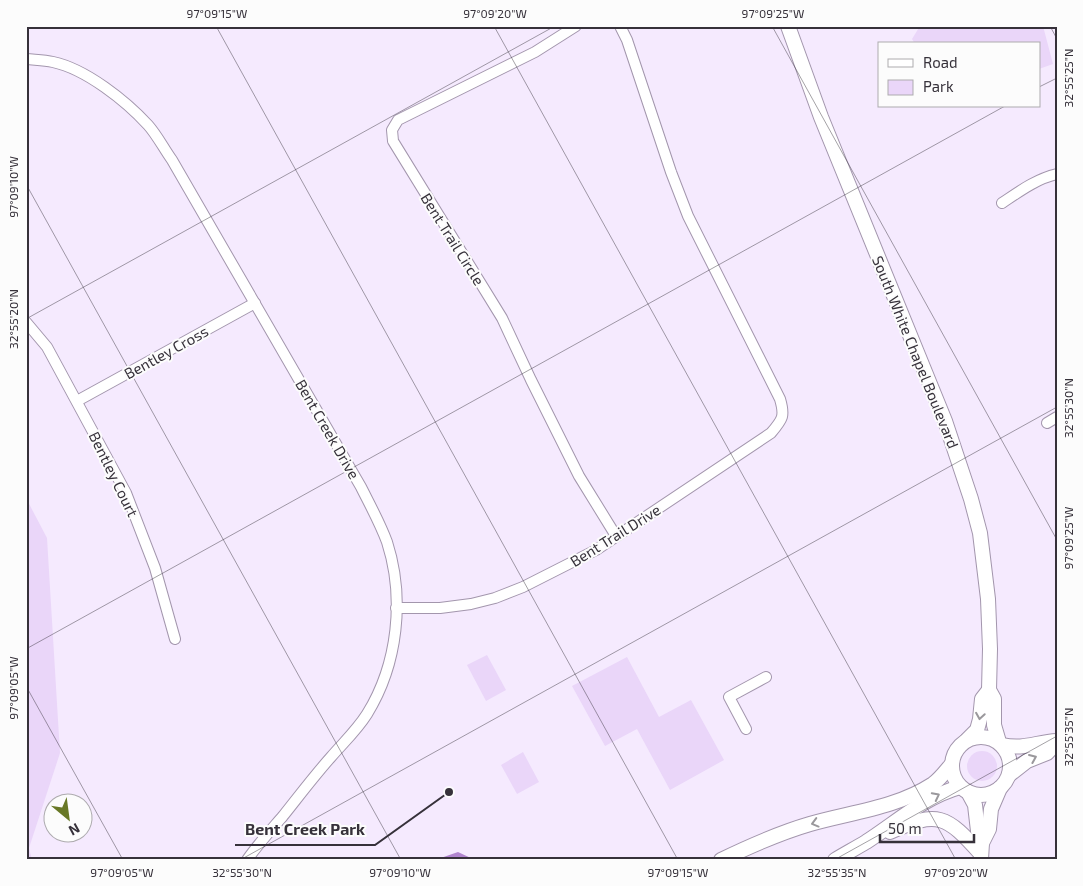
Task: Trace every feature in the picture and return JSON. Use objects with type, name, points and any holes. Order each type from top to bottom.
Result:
[{"type":"main road","name":"South White Chapel Boulevard","points":[[788,26],[821,117],[945,421],[971,499],[980,533],[988,599],[989,690],[994,699],[994,726],[1000,743]]},
{"type":"main road","name":"South White Chapel Boulevard","points":[[967,740],[977,730],[982,699],[989,690]]},
{"type":"main road","points":[[981,852],[975,805],[952,773],[956,750],[967,740],[983,736],[1018,748],[1042,742],[1057,742]]},
{"type":"main road","points":[[981,852],[989,829],[991,809],[1000,788],[1009,775],[1027,761],[1047,753],[1057,742]]},
{"type":"main road","points":[[1000,743],[1010,759],[1009,775]]},
{"type":"main road","points":[[721,860],[750,846],[807,825],[885,806],[904,799],[934,783],[952,765]]},
{"type":"main road","points":[[835,860],[866,842],[907,812],[941,793],[964,790],[984,795],[1000,788]]},
{"type":"main road","points":[[866,842],[912,822],[924,818],[937,818],[965,835],[981,852]]},
{"type":"street","name":"Bent Trail Circle","points":[[576,26],[535,52],[398,120],[392,130],[393,141],[502,318],[579,476],[616,536]]},
{"type":"street","name":"Bent Trail Drive","points":[[396,608],[440,608],[471,604],[495,598],[523,587],[596,550],[771,433],[781,422],[784,412],[780,399],[688,216],[671,172],[627,40],[620,26]]},
{"type":"street","name":"Bent Creek Drive","points":[[26,59],[54,62],[90,78],[124,101],[149,126],[172,160],[366,496],[386,541],[394,569],[397,596],[392,648],[379,692],[351,736],[331,757],[247,860]]},
{"type":"street","points":[[1002,203],[1028,185],[1057,174]]},
{"type":"street","name":"Bentley Cross","points":[[77,402],[255,303]]},
{"type":"street","name":"Bentley Court","points":[[26,322],[46,347],[126,493],[155,568],[175,639]]},
{"type":"street","points":[[1047,423],[1057,417]]},
{"type":"street","points":[[746,729],[729,697],[766,677]]},
{"type":"green space","points":[[920,26],[1043,26],[1053,64],[1040,69],[1040,42],[914,42],[912,39]]},
{"type":"green space","points":[[26,498],[47,538],[60,753],[47,794],[42,794],[42,808],[29,848],[32,860],[26,860]]},
{"type":"green space","points":[[487,655],[506,690],[486,701],[467,665]]},
{"type":"green space","points":[[627,657],[659,717],[691,700],[724,760],[670,790],[637,729],[605,746],[572,686]]},
{"type":"green space","points":[[982,751],[993,755],[997,766],[993,777],[982,781],[971,777],[967,766],[971,755]]},
{"type":"green space","points":[[523,752],[539,782],[517,794],[501,765]]},
{"type":"shaded area","points":[[458,852],[475,860],[435,860]]},
{"type":"place","name":"Bent Creek Park","points":[[449,792]]}]
